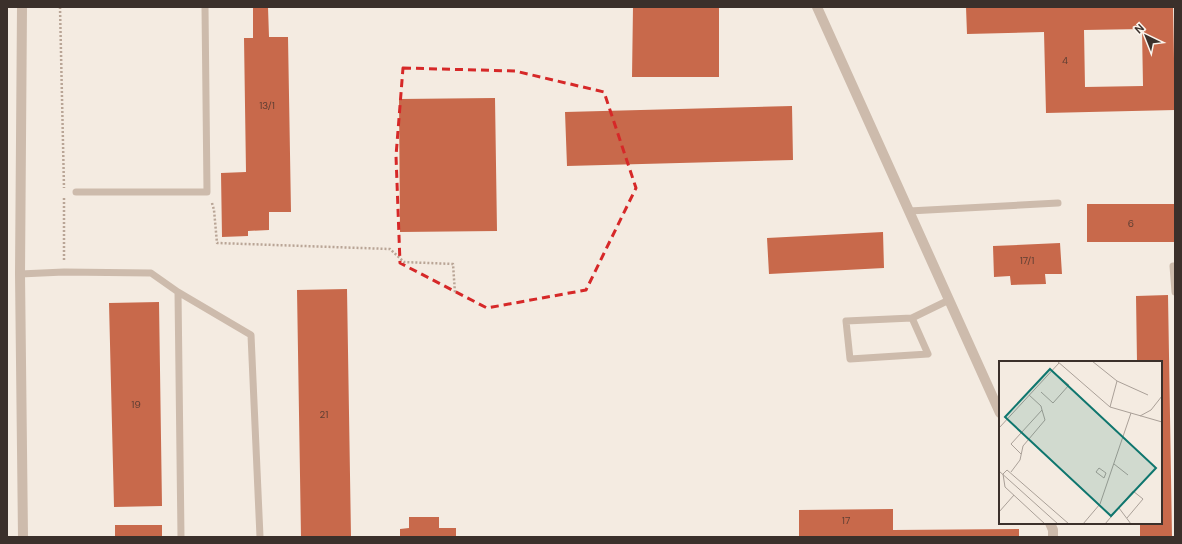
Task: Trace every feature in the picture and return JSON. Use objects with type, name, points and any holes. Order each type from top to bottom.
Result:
[{"type":"street","points":[[22,7],[20,274],[23,537]]},
{"type":"street","points":[[817,7],[999,411]]},
{"type":"street","points":[[1050,524],[1053,530],[1053,537]]},
{"type":"lane","points":[[76,192],[207,192],[205,7]]},
{"type":"lane","points":[[909,211],[1058,203]]},
{"type":"lane","points":[[1175,266],[1173,266],[1175,292]]},
{"type":"lane","points":[[20,274],[64,272],[151,272],[178,292],[251,335],[260,537]]},
{"type":"lane","points":[[178,292],[182,537]]},
{"type":"lane","points":[[912,318],[928,354],[850,359],[846,321],[912,318],[949,300]]},
{"type":"path","points":[[60,7],[65,222],[64,272]]},
{"type":"path","points":[[207,192],[214,210],[217,243],[390,249],[404,262],[453,264],[455,293]]},
{"type":"highlighted area","points":[[403,68],[515,71],[604,92],[636,188],[586,290],[487,308],[400,263],[396,156]]},
{"type":"building","points":[[253,7],[268,7],[269,37],[288,37],[291,212],[269,212],[269,230],[248,231],[248,236],[222,237],[221,173],[246,172],[244,38],[253,38]]},
{"type":"building","points":[[633,7],[719,7],[719,77],[632,77]]},
{"type":"building","points":[[966,7],[1173,7],[1175,110],[1046,113],[1044,32],[967,34]],"holes":[[[1142,29],[1143,86],[1085,87],[1084,30]]]},
{"type":"building","points":[[495,98],[497,231],[400,232],[399,99]]},
{"type":"building","points":[[792,106],[793,160],[567,166],[565,112]]},
{"type":"building","points":[[1087,204],[1175,204],[1175,242],[1087,242]]},
{"type":"building","points":[[883,232],[884,268],[769,274],[767,238]]},
{"type":"building","points":[[1060,243],[1062,274],[1045,274],[1046,284],[1011,285],[1010,276],[994,277],[993,246]]},
{"type":"building","points":[[347,289],[351,537],[301,537],[297,290]]},
{"type":"building","points":[[1168,295],[1172,537],[1140,537],[1140,524],[1162,524],[1162,361],[1137,361],[1136,296]]},
{"type":"building","points":[[159,302],[162,506],[114,507],[109,303]]},
{"type":"building","points":[[893,509],[893,530],[1019,529],[1019,537],[799,537],[799,510]]},
{"type":"building","points":[[409,517],[439,517],[439,528],[456,528],[456,537],[400,537],[400,529],[409,528]]},
{"type":"building","points":[[115,525],[162,525],[162,537],[115,537]]}]
